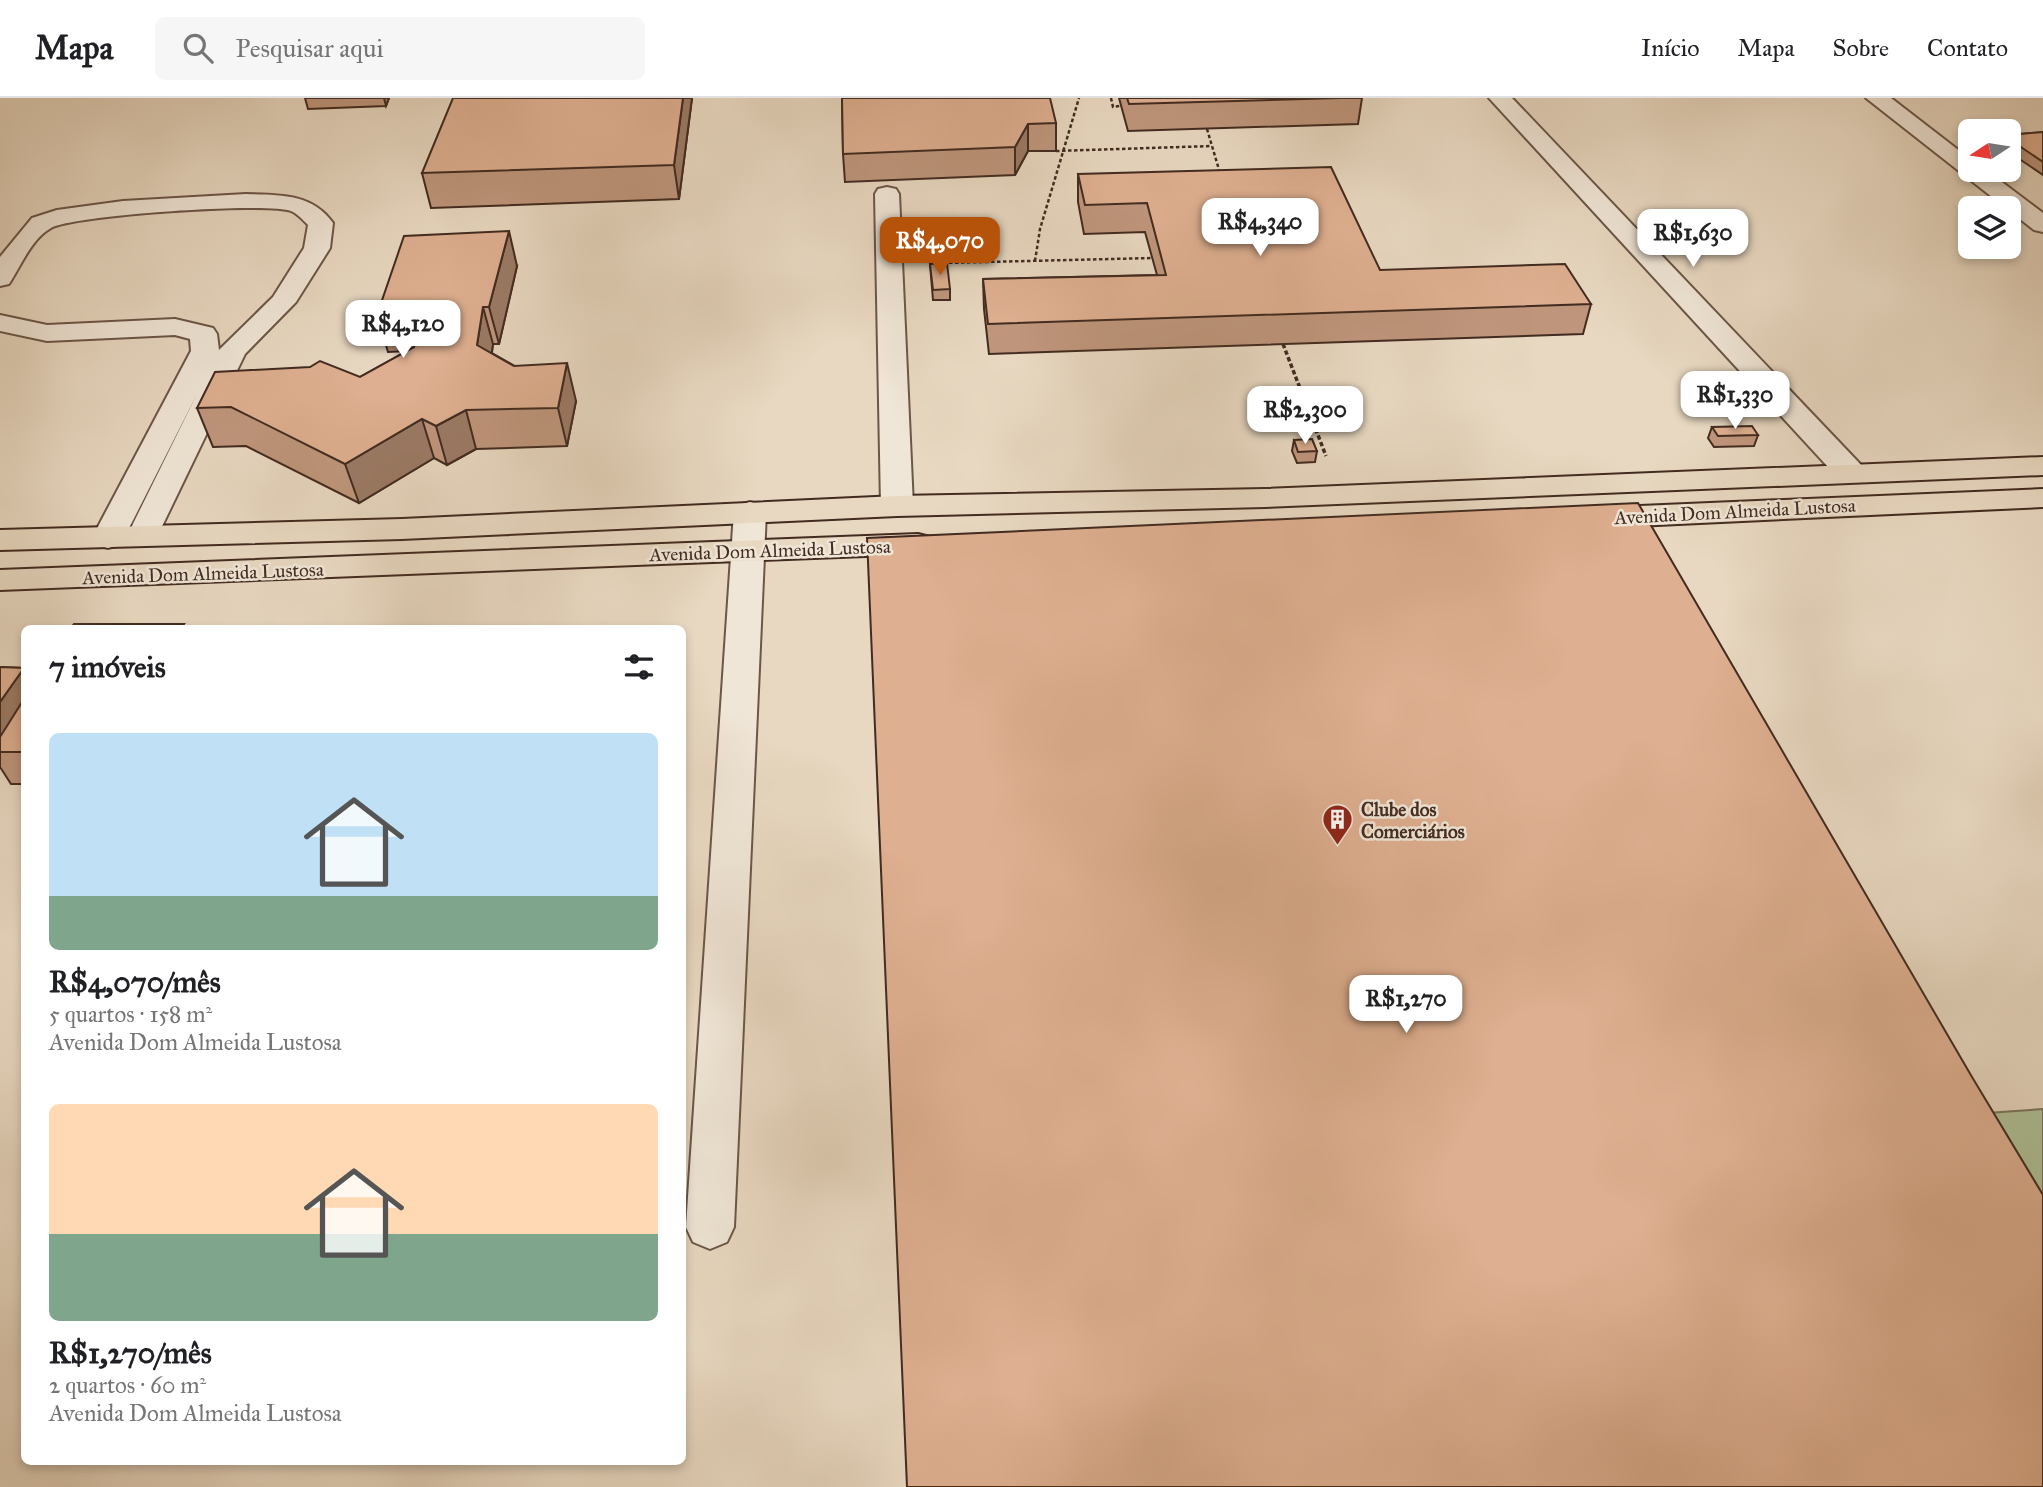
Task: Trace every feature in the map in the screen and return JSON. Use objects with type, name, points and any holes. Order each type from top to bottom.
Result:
[{"type":"main road","name":"Avenida Dom Almeida Lustosa","points":[[0,580],[393,566],[749,531],[897,506],[1291,498],[2043,466]]},
{"type":"main road","name":"Avenida Dom Almeida Lustosa","points":[[1569,519],[2043,498]]},
{"type":"main road","name":"Avenida Dom Almeida Lustosa","points":[[0,540],[401,529],[749,531],[941,543]]},
{"type":"main road","points":[[393,566],[401,529]]},
{"type":"main road","points":[[69,578],[99,538]]},
{"type":"street","points":[[1500,98],[1851,473]]},
{"type":"street","points":[[1877,98],[1958,160]]},
{"type":"street","points":[[1987,182],[2043,225]]},
{"type":"street","points":[[887,194],[897,506]]},
{"type":"street","points":[[0,278],[15,254],[42,222],[89,209],[239,203],[297,204],[321,223],[317,248],[283,302],[233,350],[143,536]]},
{"type":"street","points":[[0,323],[47,333],[175,327],[203,334],[205,351],[99,538]]},
{"type":"street","points":[[710,1227],[749,531]]},
{"type":"path","points":[[1035,261],[1040,229],[1079,98]]},
{"type":"path","points":[[1111,98],[1113,107],[1120,106]]},
{"type":"path","points":[[1207,129],[1223,185]]},
{"type":"path","points":[[1056,151],[1212,146]]},
{"type":"path","points":[[890,265],[1153,258]]},
{"type":"path","points":[[1283,344],[1329,464]]},
{"type":"green space","points":[[2043,1109],[2043,1287],[1944,1116]]},
{"type":"building","points":[[453,98],[683,98],[674,165],[422,173]]},
{"type":"building","points":[[842,98],[1050,98],[1056,123],[1028,124],[1015,147],[843,154]]},
{"type":"building","points":[[1127,98],[1340,98],[1129,104]]},
{"type":"building","points":[[2043,132],[2043,162],[2021,147],[2021,134]]},
{"type":"building","points":[[1331,167],[1380,270],[1565,264],[1591,304],[988,324],[983,279],[1166,275],[1147,203],[1085,205],[1078,174]]},
{"type":"building","points":[[509,231],[489,307],[483,307],[477,345],[514,366],[567,363],[558,408],[466,410],[436,426],[422,419],[345,464],[231,407],[197,408],[215,372],[310,367],[320,361],[360,377],[414,347],[423,312],[377,315],[404,236]]},
{"type":"building","points":[[947,263],[950,289],[933,290],[930,264]]},
{"type":"building","points":[[1752,426],[1758,435],[1718,436],[1712,427]]},
{"type":"building","points":[[1312,439],[1317,451],[1298,452],[1294,440]]},
{"type":"building","name":"Clube dos Comerciários","points":[[1638,503],[2043,1195],[2043,1487],[907,1487],[867,538]]},
{"type":"building","points":[[74,624],[184,624],[183,625]]},
{"type":"building","points":[[0,667],[21,668],[21,672],[0,702]]},
{"type":"building","points":[[21,704],[21,752],[0,752],[0,737]]},
{"type":"place","name":"Clube dos Comerciários","points":[[1338,847]]}]
